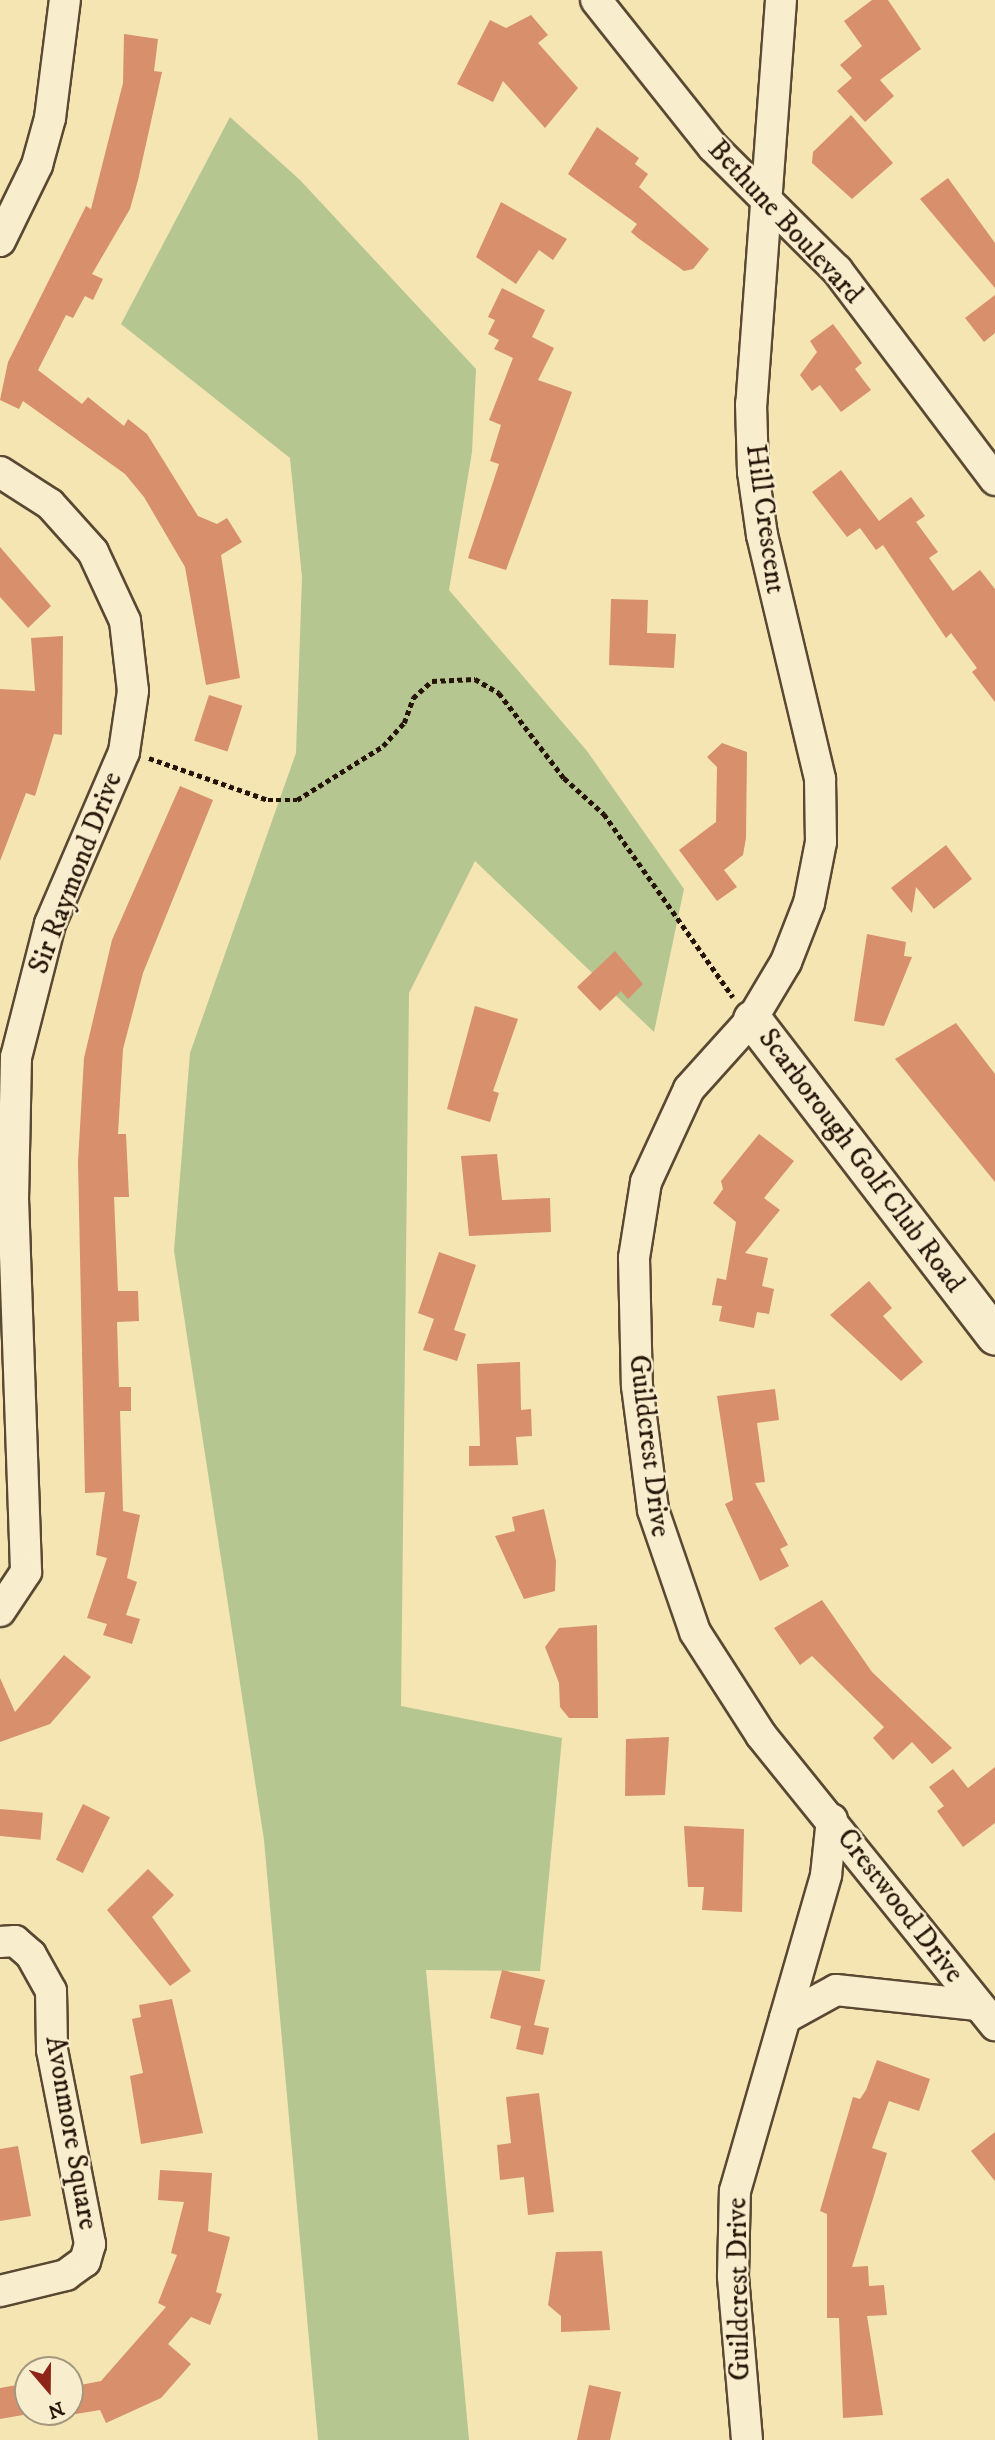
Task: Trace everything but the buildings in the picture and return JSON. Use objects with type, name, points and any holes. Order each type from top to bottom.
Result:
[{"type":"street","points":[[0,240],[37,165],[50,118],[65,0]]},
{"type":"street","name":"Bethune Boulevard","points":[[596,0],[713,147],[838,270],[995,480]]},
{"type":"street","name":"Hill Crescent","points":[[752,1019],[800,930],[818,869],[822,815],[815,747],[781,620],[753,472],[751,404],[769,203],[781,0]]},
{"type":"street","name":"Sir Raymond Drive","points":[[0,472],[73,527],[93,552],[125,621],[133,691],[124,752],[50,924],[16,1057],[13,1198],[26,1572],[0,1611]]},
{"type":"street","name":"Scarborough Golf Club Road","points":[[752,1019],[995,1336]]},
{"type":"street","name":"Guildcrest Drive","points":[[747,2440],[733,2276],[735,2191],[826,1875],[832,1819],[761,1735],[689,1620],[653,1510],[637,1386],[634,1258],[646,1182],[688,1090],[752,1019]]},
{"type":"street","name":"Crestwood Drive","points":[[832,1819],[986,2015]]},
{"type":"street","name":"Avonmore Square","points":[[0,1942],[15,1941],[32,1955],[51,1991],[52,2050],[90,2244],[85,2261],[66,2275],[0,2291]]},
{"type":"street","points":[[785,2018],[836,1990],[986,2015]]},
{"type":"path","points":[[124,752],[268,800],[297,800],[383,746],[404,723],[413,698],[432,681],[475,679],[499,693],[564,778],[613,824],[752,1019]]},
{"type":"green space","points":[[230,117],[300,180],[476,369],[472,452],[449,590],[587,751],[684,889],[654,1032],[475,861],[409,993],[401,1706],[562,1738],[540,1971],[426,1970],[469,2440],[318,2440],[264,1840],[174,1251],[190,1053],[296,753],[302,577],[290,458],[121,324]]}]
